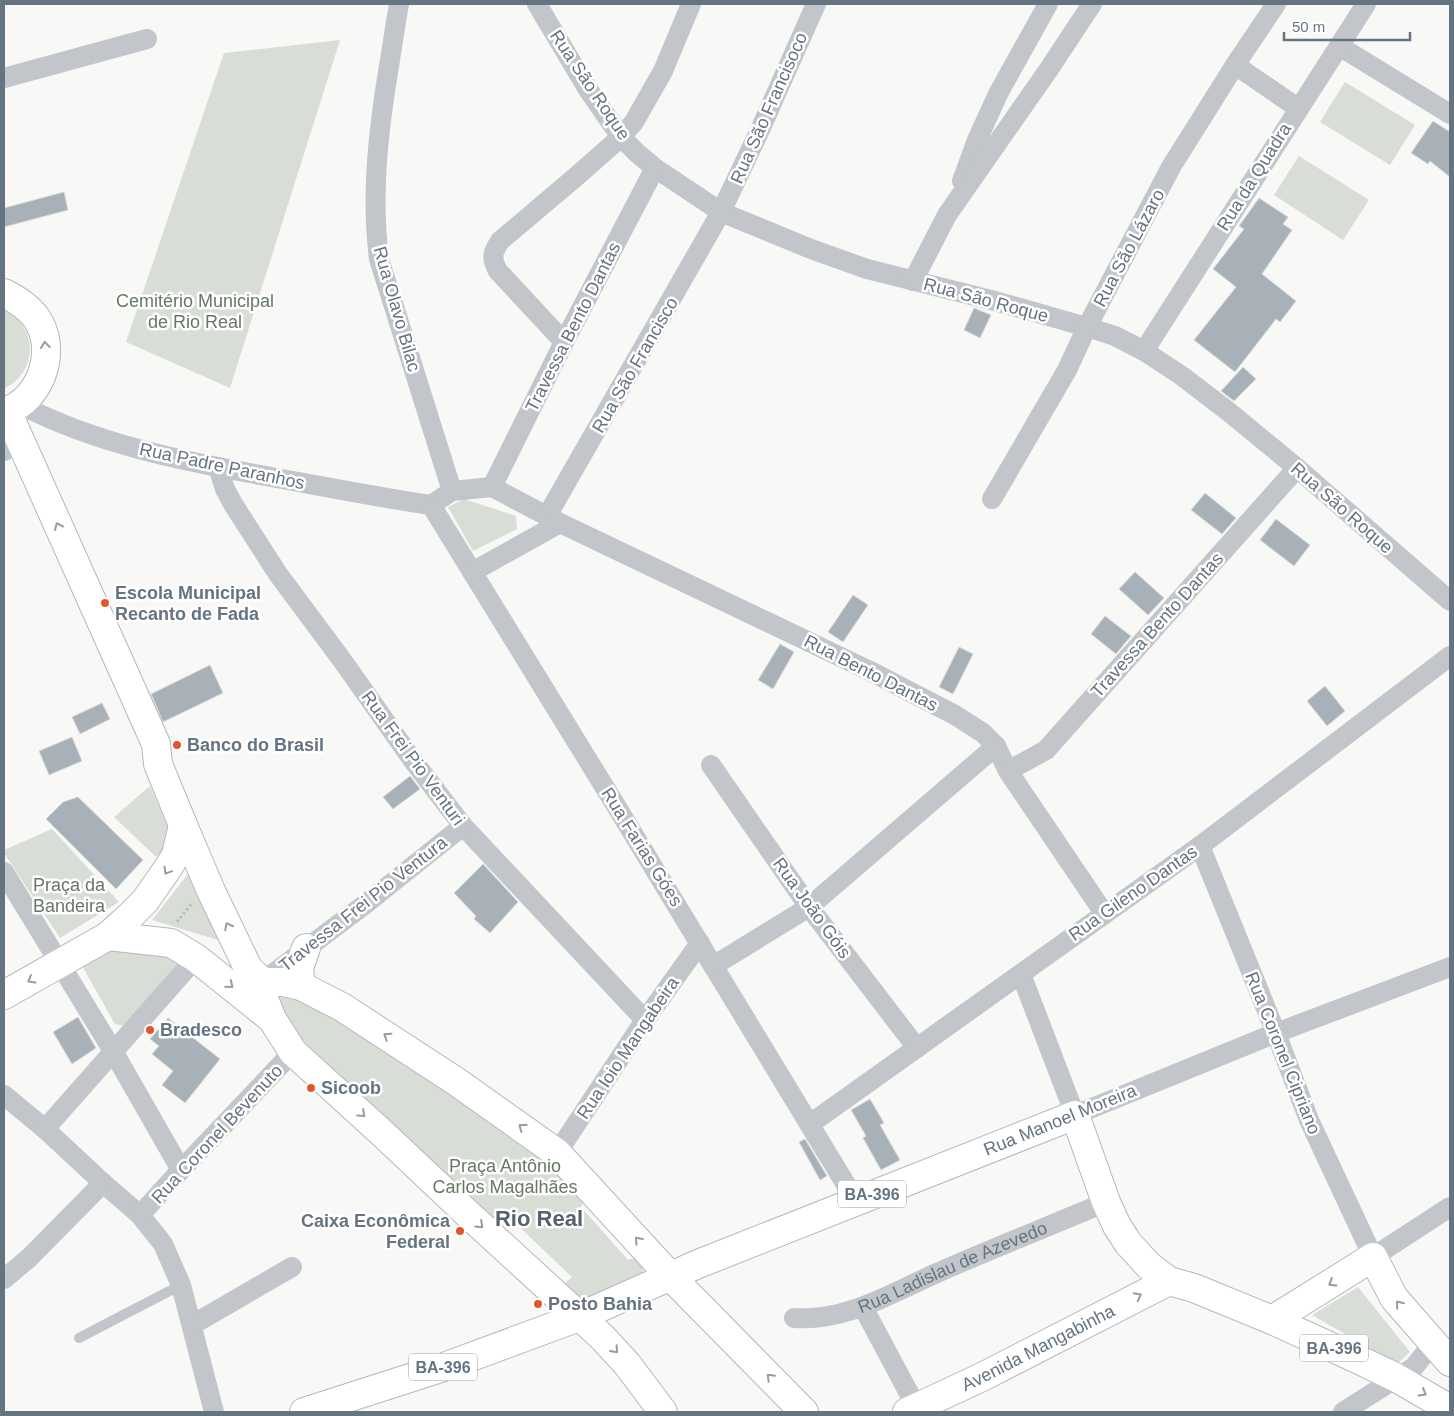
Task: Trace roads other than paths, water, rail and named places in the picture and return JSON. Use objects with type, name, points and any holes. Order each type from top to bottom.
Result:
[{"type":"main road","points":[[4,292],[22,303],[36,317],[44,335],[46,354],[43,374],[33,391],[10,409],[8,449],[156,744],[158,764],[183,825],[211,891],[255,975],[272,1019],[293,1052],[579,1317],[602,1336],[627,1364],[663,1412]]},
{"type":"main road","points":[[4,995],[108,936],[145,901],[157,887],[176,855],[183,825]]},
{"type":"main road","points":[[108,936],[170,944],[188,942],[255,975],[301,986],[342,1007],[413,1052],[511,1119],[557,1153],[670,1276],[804,1412]]},
{"type":"main road","points":[[170,944],[196,958],[272,1019]]},
{"type":"main road","points":[[301,986],[298,968],[306,948]]},
{"type":"main road","name":"Rua Manoel Moreira","points":[[670,1276],[1075,1115]]},
{"type":"main road","name":"BA-396","points":[[1075,1115],[1106,1202],[1117,1226],[1128,1243],[1150,1266],[1169,1281],[1194,1288],[1272,1320],[1395,1377],[1450,1409]]},
{"type":"main road","points":[[1272,1320],[1373,1257],[1394,1298],[1450,1362]]},
{"type":"main road","name":"BA-396","points":[[304,1412],[444,1367],[579,1317],[670,1276]]},
{"type":"main road","name":"Avenida Mangabinha","points":[[914,1411],[1169,1281]]},
{"type":"street","name":"Rua Olavo Bilac","points":[[399,4],[383,103],[375,190],[375,226],[379,259],[452,491]]},
{"type":"street","name":"Rua São Roque","points":[[536,4],[587,88],[621,137],[655,168],[721,212],[811,249],[867,269],[995,301],[1087,327],[1115,336],[1144,351],[1182,376],[1230,412],[1450,601]]},
{"type":"street","points":[[564,342],[498,271],[492,261],[493,252],[500,241],[621,137],[638,116],[659,79],[691,4]]},
{"type":"street","name":"Rua São Francisoco","points":[[721,212],[816,4]]},
{"type":"street","points":[[913,281],[947,215],[977,140],[999,92],[1048,4]]},
{"type":"street","points":[[947,215],[1092,4]]},
{"type":"street","name":"Rua São Lázaro","points":[[992,498],[1067,370],[1087,327],[1171,167],[1276,4]]},
{"type":"street","name":"Rua da Quadra","points":[[1144,351],[1366,4]]},
{"type":"street","points":[[4,78],[147,39]]},
{"type":"street","points":[[1338,46],[1450,114]]},
{"type":"street","points":[[1235,65],[1298,108]]},
{"type":"street","name":"Travessa Bento Dantas","points":[[492,487],[564,342],[655,168]]},
{"type":"street","name":"Rua São Francisco","points":[[554,520],[721,212]]},
{"type":"street","name":"Rua Padre Paranhos","points":[[10,409],[39,415],[83,433],[124,446],[218,467],[370,496],[431,505]]},
{"type":"street","name":"Rua Frei Pio Venturi","points":[[218,467],[225,489],[233,504],[278,574],[414,762],[463,826],[645,1020]]},
{"type":"street","name":"Travessa Bento Dantas","points":[[1008,771],[1046,750],[1297,468]]},
{"type":"street","points":[[431,505],[452,491],[492,487]]},
{"type":"street","name":"Rua Bento Dantas","points":[[492,487],[554,520],[870,671],[955,715],[983,733],[996,746],[1008,771],[1104,913]]},
{"type":"street","name":"Rua Farias Góes","points":[[431,505],[856,1201]]},
{"type":"street","points":[[472,572],[554,520]]},
{"type":"street","name":"Rua Gileno Dantas","points":[[810,1124],[1200,846],[1450,656]]},
{"type":"street","points":[[713,966],[809,907],[996,746]]},
{"type":"street","name":"Rua João Góis","points":[[711,765],[809,907],[917,1048]]},
{"type":"street","name":"Travessa Frei Pio Ventura","points":[[255,975],[306,948],[368,902],[463,826]]},
{"type":"street","name":"Rua Coronel Cipriano","points":[[1200,846],[1309,1120],[1373,1257]]},
{"type":"street","points":[[4,872],[113,1051],[181,1170]]},
{"type":"street","name":"Rua Ioio Mangabeira","points":[[557,1153],[645,1020],[700,943]]},
{"type":"street","points":[[46,1129],[196,958]]},
{"type":"street","name":"Rua Manoel Moreira","points":[[1075,1115],[1276,1033],[1450,967]]},
{"type":"street","points":[[1021,974],[1075,1115]]},
{"type":"street","name":"Rua Coronel Bevenuto","points":[[140,1215],[293,1052]]},
{"type":"street","name":"Rua Coronel Bevenuto","points":[[4,1095],[46,1129],[140,1215],[163,1244],[181,1285],[214,1412]]},
{"type":"street","points":[[4,1279],[30,1258],[103,1183]]},
{"type":"street","name":"Rua Ladislau de Azevedo","points":[[794,1318],[831,1316],[863,1307],[937,1273],[1106,1202]]},
{"type":"street","points":[[1373,1257],[1450,1207]]},
{"type":"street","points":[[192,1325],[292,1267]]},
{"type":"street","points":[[863,1307],[914,1411]]},
{"type":"street","points":[[1343,1412],[1395,1377],[1414,1367],[1430,1341]]},
{"type":"lane","points":[[79,1338],[181,1285]]},
{"type":"place","name":"Escola Municipal Recanto de Fada","points":[[105,603]]},
{"type":"place","name":"Banco do Brasil","points":[[177,745]]},
{"type":"place","name":"Bradesco","points":[[150,1030]]},
{"type":"place","name":"Sicoob","points":[[311,1088]]},
{"type":"place","name":"Caixa Econômica Federal","points":[[460,1231]]},
{"type":"place","name":"Posto Bahia","points":[[538,1304]]},
{"type":"district","name":"Rio Real","points":[[539,1218]]},
{"type":"park label","name":"Cemitério Municipal de Rio Real","points":[[195,311]]},
{"type":"park label","name":"Praça da Bandeira","points":[[69,895]]},
{"type":"park label","name":"Praça Antônio Carlos Magalhães","points":[[505,1176]]}]
